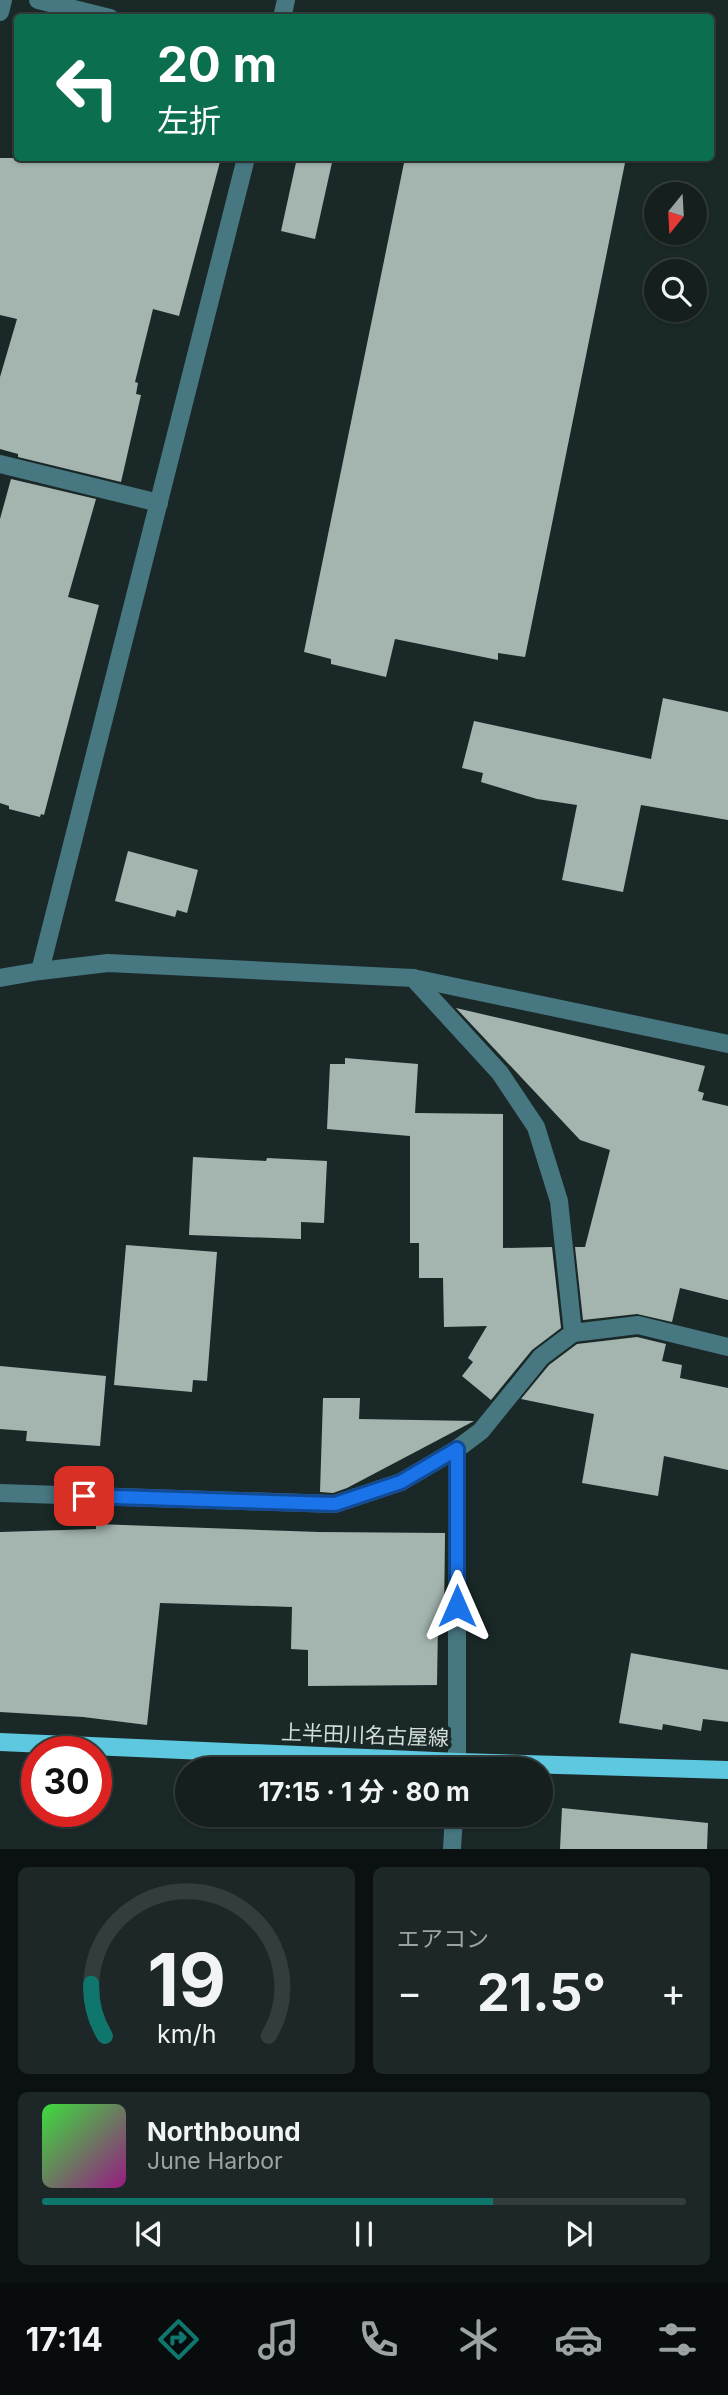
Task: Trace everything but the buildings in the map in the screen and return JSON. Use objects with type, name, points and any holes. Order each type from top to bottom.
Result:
[{"type":"main road","name":"上半田川名古屋線","points":[[0,1742],[299,1757]]},
{"type":"main road","name":"上半田川名古屋線","points":[[553,1767],[728,1770]]},
{"type":"street","points":[[0,12],[3,0]]},
{"type":"street","points":[[38,0],[94,14]]},
{"type":"street","points":[[40,971],[245,161]]},
{"type":"street","points":[[0,464],[159,503]]},
{"type":"street","points":[[0,978],[108,963],[413,978],[728,1044]]},
{"type":"street","points":[[413,978],[500,1073],[536,1127],[559,1201],[573,1333]]},
{"type":"street","points":[[0,1493],[335,1504],[401,1482],[457,1449],[481,1431],[541,1357],[573,1333],[638,1325],[728,1347]]},
{"type":"street","points":[[457,1449],[458,1757]]},
{"type":"street","points":[[452,1849],[453,1827]]},
{"type":"route","points":[[84,1496],[335,1504],[401,1482],[457,1449],[457,1606]]}]
